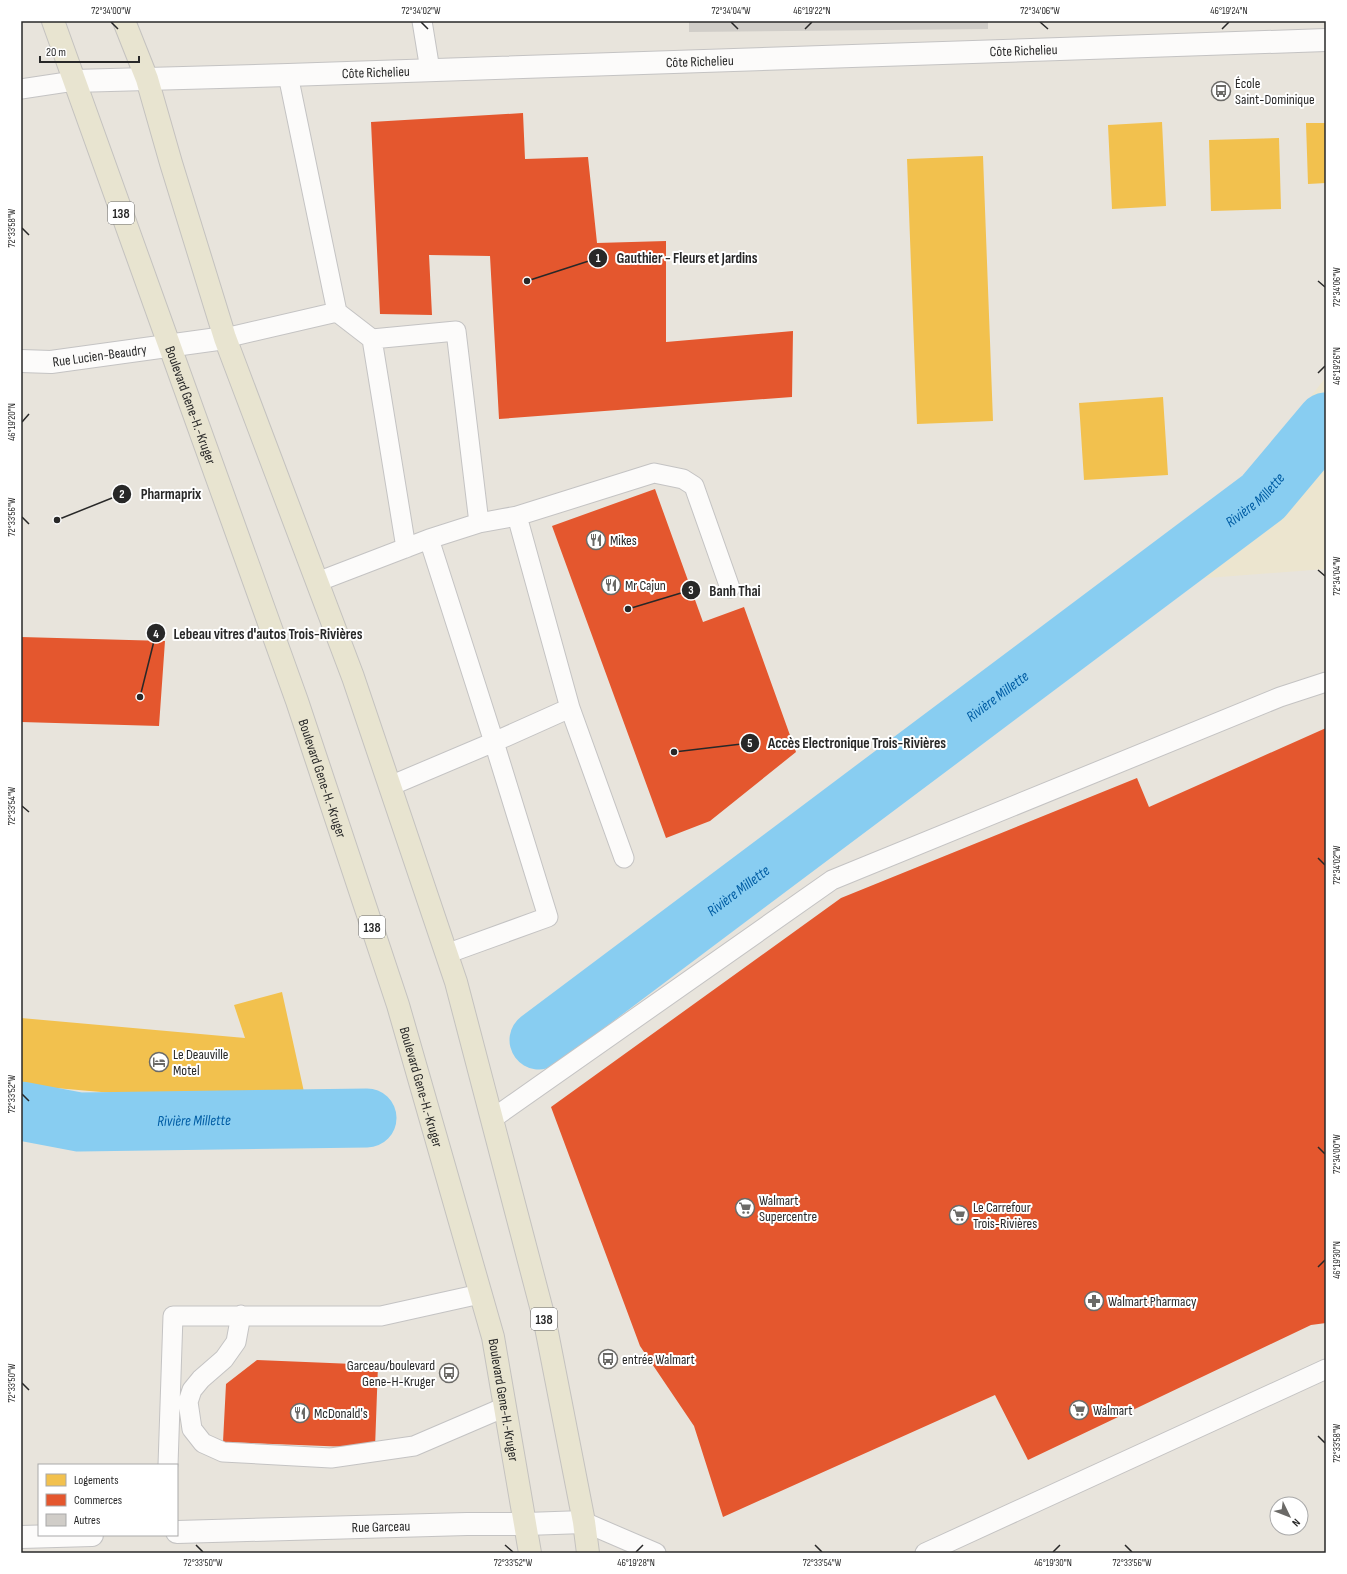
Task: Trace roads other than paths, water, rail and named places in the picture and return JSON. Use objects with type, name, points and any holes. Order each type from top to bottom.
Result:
[{"type":"main road","name":"Boulevard Gene-H.-Kruger","points":[[53,21],[297,701],[398,1005],[493,1336],[530,1553]]},
{"type":"main road","name":"138","points":[[124,21],[147,79],[171,163],[225,338],[353,678],[456,982],[545,1322],[584,1522],[588,1553]]},
{"type":"street","name":"Côte Richelieu","points":[[74,81],[288,76],[1326,40]]},
{"type":"street","name":"Rue Lucien-Beaudry","points":[[21,361],[51,362],[225,338]]},
{"type":"street","name":"Rue Garceau","points":[[178,1532],[584,1522]]},
{"type":"street","points":[[21,1537],[56,1536]]},
{"type":"lane","points":[[422,21],[430,70]]},
{"type":"lane","points":[[288,76],[337,312],[372,339],[456,331],[479,523]]},
{"type":"lane","points":[[21,89],[74,81]]},
{"type":"lane","points":[[225,338],[337,312]]},
{"type":"lane","points":[[372,339],[406,548]]},
{"type":"lane","points":[[317,582],[429,538],[479,523],[517,516],[654,473],[682,479],[694,486],[730,588]]},
{"type":"lane","points":[[517,516],[570,708],[624,858]]},
{"type":"lane","points":[[429,538],[548,917],[446,954]]},
{"type":"lane","points":[[492,1119],[832,880],[1280,697],[1326,682]]},
{"type":"lane","points":[[390,786],[570,708]]},
{"type":"lane","points":[[168,1464],[173,1316],[381,1316],[480,1294]]},
{"type":"lane","points":[[241,1315],[236,1342],[224,1359],[201,1379],[192,1390],[188,1402],[192,1429],[203,1442],[223,1452],[331,1458],[414,1446],[505,1406]]},
{"type":"lane","points":[[925,1553],[1326,1369]]},
{"type":"lane","points":[[584,1522],[656,1553]]},
{"type":"waterway","name":"Rivière Millette","points":[[539,1040],[1263,497],[1326,422]]},
{"type":"waterway","name":"Rivière Millette","points":[[21,1111],[79,1122],[367,1118]]},
{"type":"place","name":"École Saint-Dominique","points":[[1221,91]]},
{"type":"place","name":"Gauthier - Fleurs et Jardins","points":[[527,281]]},
{"type":"place","name":"Pharmaprix","points":[[57,520]]},
{"type":"place","name":"Mikes","points":[[596,540]]},
{"type":"place","name":"Mr Cajun","points":[[611,585]]},
{"type":"place","name":"Banh Thai","points":[[628,609]]},
{"type":"place","name":"Lebeau vitres d'autos Trois-Rivières","points":[[140,697]]},
{"type":"place","name":"Accès Electronique Trois-Rivières","points":[[674,752]]},
{"type":"place","name":"Le Deauville Motel","points":[[159,1062]]},
{"type":"place","name":"Walmart Supercentre","points":[[745,1208]]},
{"type":"place","name":"Le Carrefour Trois-Rivières","points":[[959,1215]]},
{"type":"place","name":"Walmart Pharmacy","points":[[1094,1301]]},
{"type":"place","name":"entrée Walmart","points":[[608,1359]]},
{"type":"place","name":"Garceau/boulevard Gene-H-Kruger","points":[[449,1373]]},
{"type":"place","name":"Walmart","points":[[1079,1410]]},
{"type":"place","name":"McDonald's","points":[[300,1413]]}]
